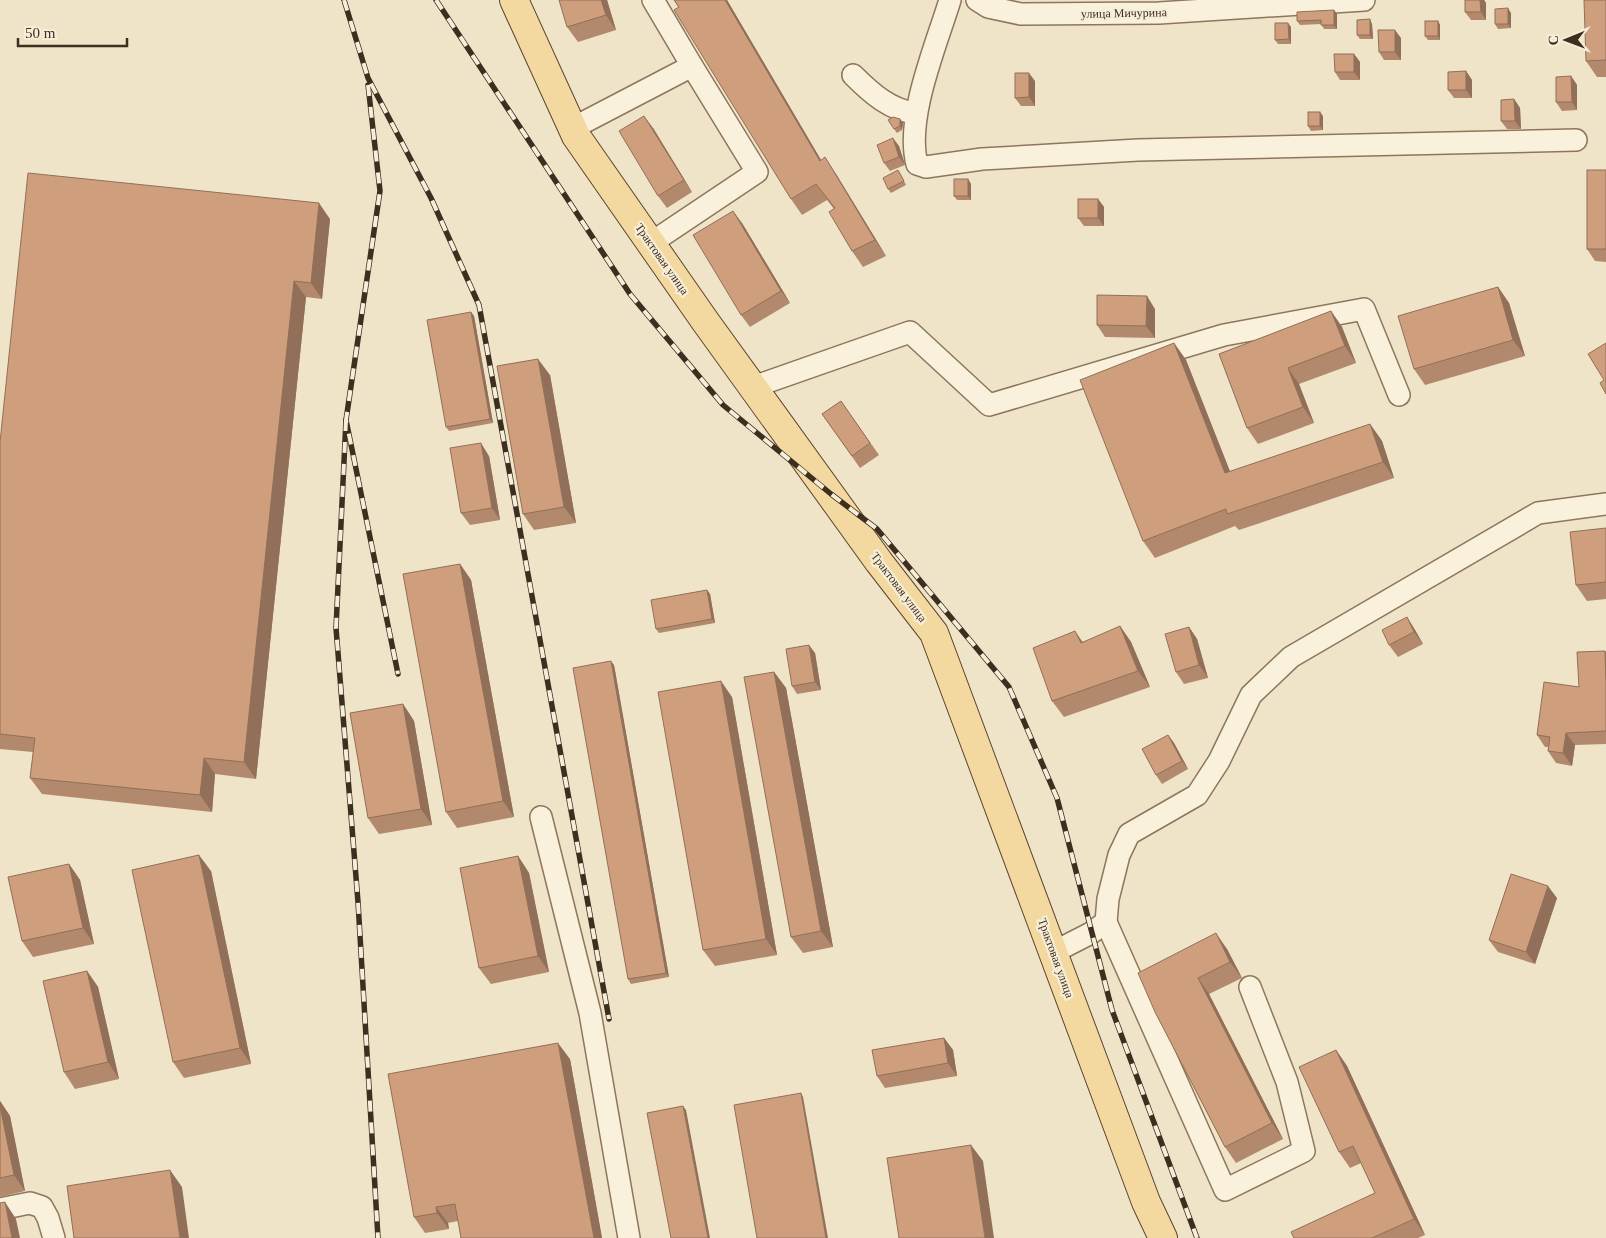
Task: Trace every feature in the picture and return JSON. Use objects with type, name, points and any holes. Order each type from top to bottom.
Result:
[{"type":"main road","name":"Трактовая улица","points":[[514,0],[573,128],[651,243],[753,387],[879,562],[934,633],[1146,1202],[1163,1238]]},
{"type":"street","points":[[651,243],[757,172],[653,0]]},
{"type":"street","points":[[950,0],[916,113],[915,156],[917,164],[926,167],[982,159],[1138,150],[1576,140]]},
{"type":"street","name":"улица Мичурина","points":[[976,0],[988,7],[1021,14],[1161,6],[1364,0]]},
{"type":"street","points":[[573,128],[692,66]]},
{"type":"street","points":[[854,75],[871,93],[902,112],[916,113]]},
{"type":"street","points":[[753,387],[910,332],[989,405],[1224,336],[1364,309],[1399,395]]},
{"type":"street","points":[[1250,987],[1287,1082],[1304,1151],[1225,1190],[1106,922],[1108,899],[1119,855],[1129,834],[1197,795],[1219,761],[1251,695],[1291,658],[1538,513],[1606,504]]},
{"type":"street","points":[[541,817],[590,1014],[629,1238]]},
{"type":"street","points":[[1054,952],[1091,933],[1106,922]]},
{"type":"street","points":[[0,1209],[30,1203],[42,1207],[48,1218],[54,1238]]},
{"type":"building","points":[[559,0],[601,0],[606,15],[567,27]]},
{"type":"building","points":[[674,0],[725,0],[820,161],[825,157],[875,240],[852,251],[829,212],[835,208],[816,184],[791,199],[674,10],[679,7]]},
{"type":"building","points":[[1465,0],[1480,0],[1481,12],[1465,12]]},
{"type":"building","points":[[1584,0],[1606,0],[1606,60],[1586,61]]},
{"type":"building","points":[[1508,8],[1508,24],[1495,24],[1495,9]]},
{"type":"building","points":[[1334,10],[1334,25],[1321,25],[1321,20],[1297,21],[1297,12]]},
{"type":"building","points":[[1370,19],[1370,35],[1357,35],[1357,20]]},
{"type":"building","points":[[1425,21],[1438,21],[1438,36],[1425,36]]},
{"type":"building","points":[[1275,23],[1288,23],[1289,39],[1275,40]]},
{"type":"building","points":[[1378,30],[1395,30],[1395,52],[1379,52]]},
{"type":"building","points":[[1334,54],[1354,54],[1354,72],[1335,72]]},
{"type":"building","points":[[1466,71],[1466,90],[1448,90],[1448,72]]},
{"type":"building","points":[[1015,73],[1029,73],[1029,97],[1015,98]]},
{"type":"building","points":[[1571,76],[1572,102],[1556,102],[1556,77]]},
{"type":"building","points":[[1514,99],[1515,121],[1501,121],[1501,100]]},
{"type":"building","points":[[1308,112],[1320,112],[1320,126],[1308,126]]},
{"type":"building","points":[[644,116],[684,180],[658,196],[619,131]]},
{"type":"building","points":[[893,117],[900,119],[900,126],[894,129],[888,120]]},
{"type":"building","points":[[893,138],[899,157],[884,163],[877,145]]},
{"type":"building","points":[[898,170],[904,181],[888,189],[883,178]]},
{"type":"building","points":[[1587,170],[1606,170],[1606,249],[1587,249]]},
{"type":"building","points":[[28,173],[319,203],[311,283],[294,281],[244,762],[204,758],[200,795],[30,778],[35,738],[0,734],[0,442]]},
{"type":"building","points":[[954,179],[968,179],[968,196],[954,196]]},
{"type":"building","points":[[1078,199],[1098,199],[1098,218],[1078,218]]},
{"type":"building","points":[[733,211],[781,291],[741,315],[693,235]]},
{"type":"building","points":[[1498,287],[1513,340],[1414,369],[1398,316]]},
{"type":"building","points":[[1097,295],[1147,296],[1146,326],[1097,325]]},
{"type":"building","points":[[1331,311],[1345,346],[1288,368],[1303,407],[1247,428],[1219,354]]},
{"type":"building","points":[[471,312],[490,419],[446,427],[427,320]]},
{"type":"building","points":[[1174,343],[1225,473],[1370,424],[1383,462],[1227,514],[1226,509],[1143,541],[1080,380]]},
{"type":"building","points":[[1606,343],[1606,394],[1600,383],[1604,380],[1588,354]]},
{"type":"building","points":[[538,359],[564,507],[523,514],[497,366]]},
{"type":"building","points":[[841,401],[870,443],[852,456],[822,414]]},
{"type":"building","points":[[481,443],[492,508],[461,513],[450,448]]},
{"type":"building","points":[[1606,528],[1606,582],[1576,585],[1570,532]]},
{"type":"building","points":[[460,564],[503,801],[446,812],[403,574]]},
{"type":"building","points":[[707,590],[712,619],[656,629],[651,600]]},
{"type":"building","points":[[1407,617],[1414,632],[1389,645],[1382,630]]},
{"type":"building","points":[[1120,626],[1138,671],[1052,701],[1033,648],[1075,631],[1081,643]]},
{"type":"building","points":[[1189,627],[1199,665],[1176,672],[1165,634]]},
{"type":"building","points":[[809,645],[815,682],[792,686],[786,649]]},
{"type":"building","points":[[1605,651],[1606,731],[1566,733],[1563,753],[1548,751],[1550,737],[1537,735],[1544,682],[1579,687],[1577,652]]},
{"type":"building","points":[[611,661],[666,973],[628,979],[573,668]]},
{"type":"building","points":[[774,672],[821,931],[791,937],[744,677]]},
{"type":"building","points":[[721,681],[766,939],[703,950],[658,692]]},
{"type":"building","points":[[403,704],[421,809],[368,818],[350,713]]},
{"type":"building","points":[[1168,735],[1182,761],[1156,775],[1142,749]]},
{"type":"building","points":[[199,855],[240,1048],[173,1062],[132,870]]},
{"type":"building","points":[[518,856],[538,956],[479,968],[460,868]]},
{"type":"building","points":[[69,864],[83,928],[22,941],[8,877]]},
{"type":"building","points":[[1511,874],[1548,886],[1526,952],[1489,940]]},
{"type":"building","points":[[1216,933],[1230,962],[1198,978],[1272,1123],[1225,1147],[1155,1012],[1138,973]]},
{"type":"building","points":[[87,971],[108,1062],[64,1072],[43,981]]},
{"type":"building","points":[[944,1038],[948,1063],[877,1076],[872,1050]]},
{"type":"building","points":[[558,1043],[594,1238],[461,1238],[455,1204],[436,1207],[437,1213],[414,1217],[388,1074]]},
{"type":"building","points":[[1336,1050],[1414,1219],[1372,1238],[1294,1238],[1291,1232],[1375,1193],[1353,1146],[1339,1152],[1299,1067]]},
{"type":"building","points":[[801,1093],[826,1238],[757,1238],[734,1105]]},
{"type":"building","points":[[0,1106],[14,1175],[0,1178]]},
{"type":"building","points":[[683,1106],[708,1238],[671,1238],[647,1113]]},
{"type":"building","points":[[971,1145],[985,1238],[899,1238],[887,1158]]},
{"type":"building","points":[[170,1170],[180,1238],[74,1238],[67,1186]]},
{"type":"building","points":[[5,1202],[12,1238],[0,1238],[0,1203]]},
{"type":"railway","points":[[344,0],[368,78],[431,198],[479,305],[609,1019]]},
{"type":"railway","points":[[436,0],[630,294],[723,405],[831,494],[877,529],[1009,687],[1057,798],[1112,1010],[1197,1238]]},
{"type":"railway","points":[[368,85],[380,191],[346,420],[398,674]]},
{"type":"railway","points":[[346,420],[336,628],[358,902],[378,1238]]}]
